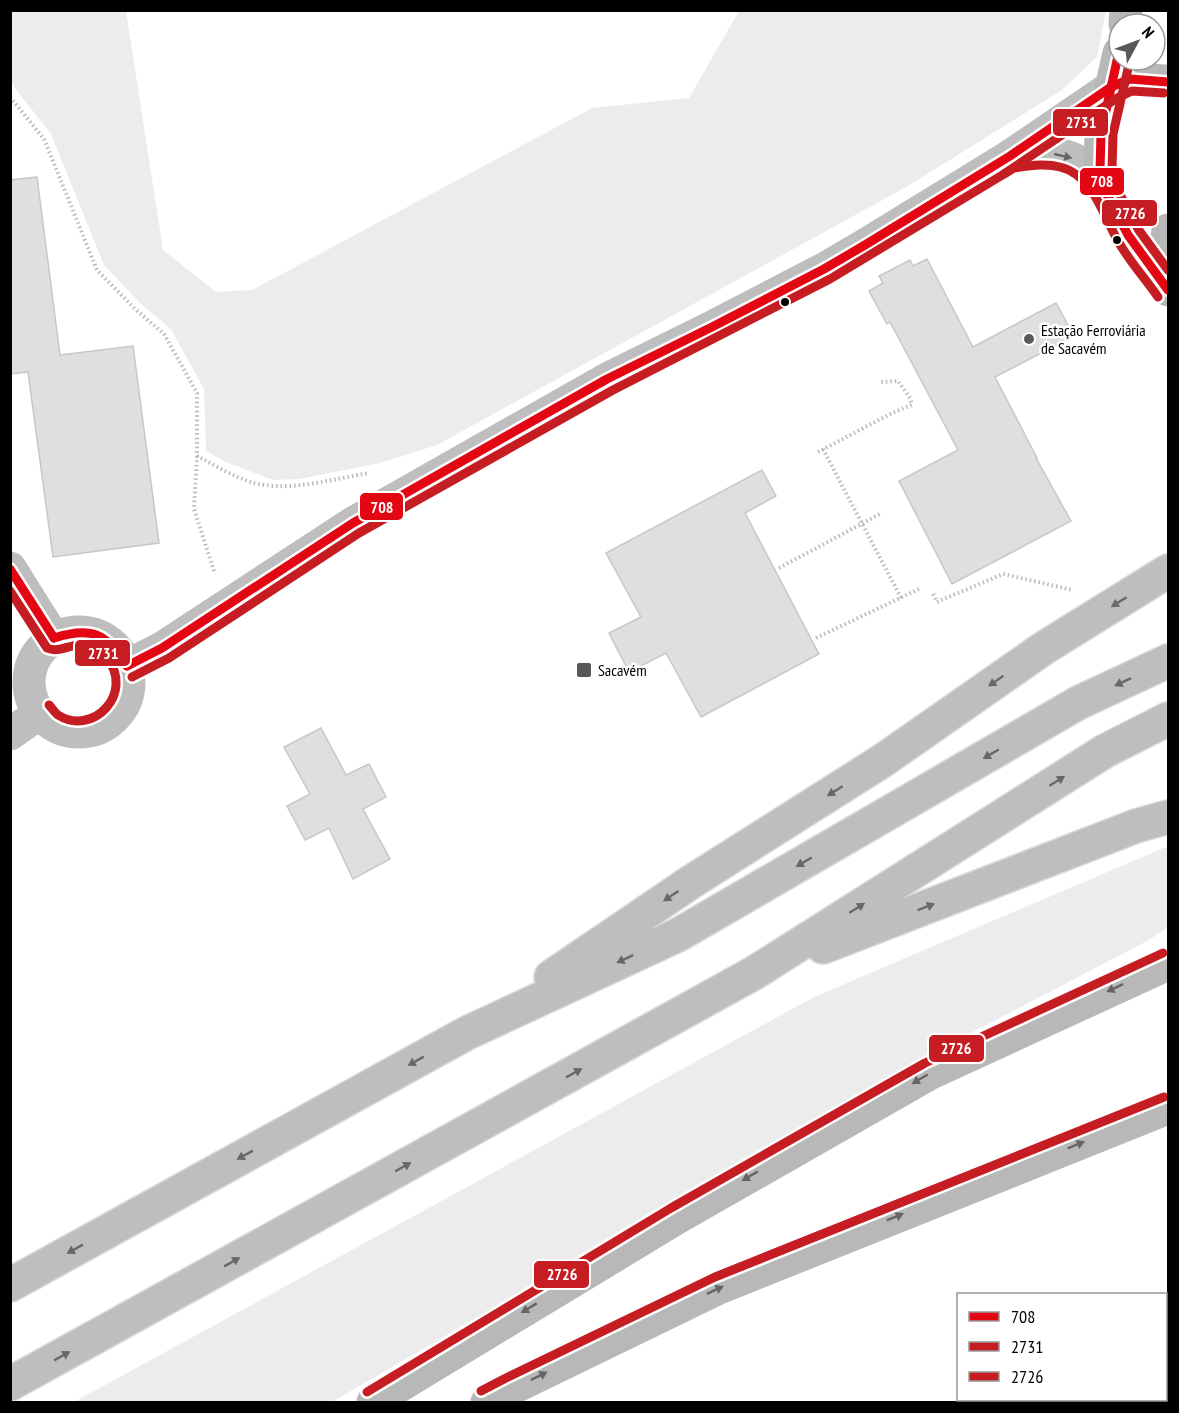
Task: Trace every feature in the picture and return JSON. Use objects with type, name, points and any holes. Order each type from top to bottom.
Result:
[{"type":"main road","points":[[127,666],[162,648],[353,523],[607,379],[824,269],[1010,156],[1111,87]]},
{"type":"main road","points":[[1010,156],[1044,153],[1060,154],[1076,159],[1088,167],[1103,187]]},
{"type":"main road","points":[[10,568],[54,638]]},
{"type":"main road","points":[[467,1033],[690,882],[882,761],[1044,648],[1168,571]]},
{"type":"main road","points":[[70,632],[88,632],[105,638],[118,650],[127,666],[130,683],[127,700],[117,716],[104,727],[87,733],[69,732],[52,725],[40,713],[31,698],[29,681],[32,664],[36,657],[54,638],[70,632]]},
{"type":"main road","points":[[10,1285],[467,1033],[678,935],[1078,703],[1168,661]]},
{"type":"main road","points":[[10,734],[40,713]]},
{"type":"main road","points":[[10,1384],[754,973],[1105,751],[1168,719]]},
{"type":"main road","points":[[754,973],[1136,826],[1168,817]]},
{"type":"street","points":[[1115,72],[1101,133],[1100,171],[1103,187],[1128,235],[1168,290]]},
{"type":"street","points":[[1111,87],[1130,79],[1168,82]]},
{"type":"street","points":[[1168,230],[1168,276]]},
{"type":"street","points":[[373,1402],[677,1218],[931,1073],[1168,964]]},
{"type":"street","points":[[487,1402],[719,1288],[1168,1108]]},
{"type":"path","points":[[10,97],[44,139],[97,270],[135,309],[164,334],[197,393],[194,509],[219,584],[232,602]]},
{"type":"path","points":[[818,452],[912,405],[898,381],[880,382]]},
{"type":"path","points":[[823,449],[901,598]]},
{"type":"path","points":[[197,456],[248,481],[272,487],[304,484],[371,472]]},
{"type":"path","points":[[779,568],[880,514]]},
{"type":"path","points":[[933,594],[938,602],[1003,574],[1076,590]]},
{"type":"path","points":[[816,638],[919,589]]},
{"type":"shaded area","points":[[11,10],[126,11],[163,250],[216,292],[252,290],[592,108],[689,98],[739,11],[1106,11],[1097,57],[1062,90],[908,186],[437,445],[380,463],[299,479],[273,480],[226,462],[206,451],[204,389],[171,329],[142,305],[104,265],[51,134],[10,79]]},
{"type":"shaded area","points":[[1168,848],[1168,927],[1149,940],[923,1058],[332,1402],[74,1402],[814,997]]},
{"type":"building","points":[[37,177],[60,355],[133,346],[159,543],[53,557],[28,372],[10,374],[10,180]]},
{"type":"building","points":[[927,259],[973,347],[1056,303],[1074,336],[995,377],[1071,521],[952,584],[899,481],[958,450],[890,322],[887,324],[869,291],[883,283],[879,276],[910,260],[913,266]]},
{"type":"building","points":[[762,470],[776,496],[745,513],[819,654],[701,717],[666,653],[629,672],[609,633],[641,617],[606,553]]},
{"type":"building","points":[[321,728],[346,775],[369,764],[386,797],[363,809],[390,859],[353,879],[329,828],[305,840],[287,806],[310,794],[284,747]]},
{"type":"transit line","name":"708","points":[[1114,72],[1101,133],[1100,171],[1103,187],[1128,235],[1168,290]]},
{"type":"transit line","name":"2726","points":[[1127,72],[1113,134],[1114,183],[1138,229],[1168,270]]},
{"type":"transit line","name":"708","points":[[127,666],[162,648],[353,523],[607,379],[824,269],[865,245],[1010,156],[1111,87],[1130,79],[1168,82]]},
{"type":"transit line","name":"2731","points":[[1004,174],[1117,98],[1132,91],[1164,93]]},
{"type":"transit line","name":"2731","points":[[132,677],[169,658],[359,533],[613,390],[830,279],[1014,168],[1037,165],[1054,166],[1071,171],[1081,178],[1096,197],[1122,248],[1158,297]]},
{"type":"transit line","name":"708","points":[[10,569],[54,638]]},
{"type":"transit line","name":"2731","points":[[10,591],[47,648],[53,650],[83,644],[90,645],[104,654],[114,671],[116,685],[113,697],[106,708],[96,716],[84,720],[71,720],[58,715],[49,705]]},
{"type":"transit line","name":"708","points":[[54,638],[78,633],[97,635],[112,646],[127,666]]},
{"type":"transit line","name":"2726","points":[[367,1392],[671,1208],[925,1063],[1163,953]]},
{"type":"transit line","name":"2726","points":[[481,1391],[715,1277],[1164,1097]]},
{"type":"place","name":"Estação Ferroviária de Sacavém","points":[[1029,339]]},
{"type":"place","name":"Sacavém","points":[[584,670]]}]
